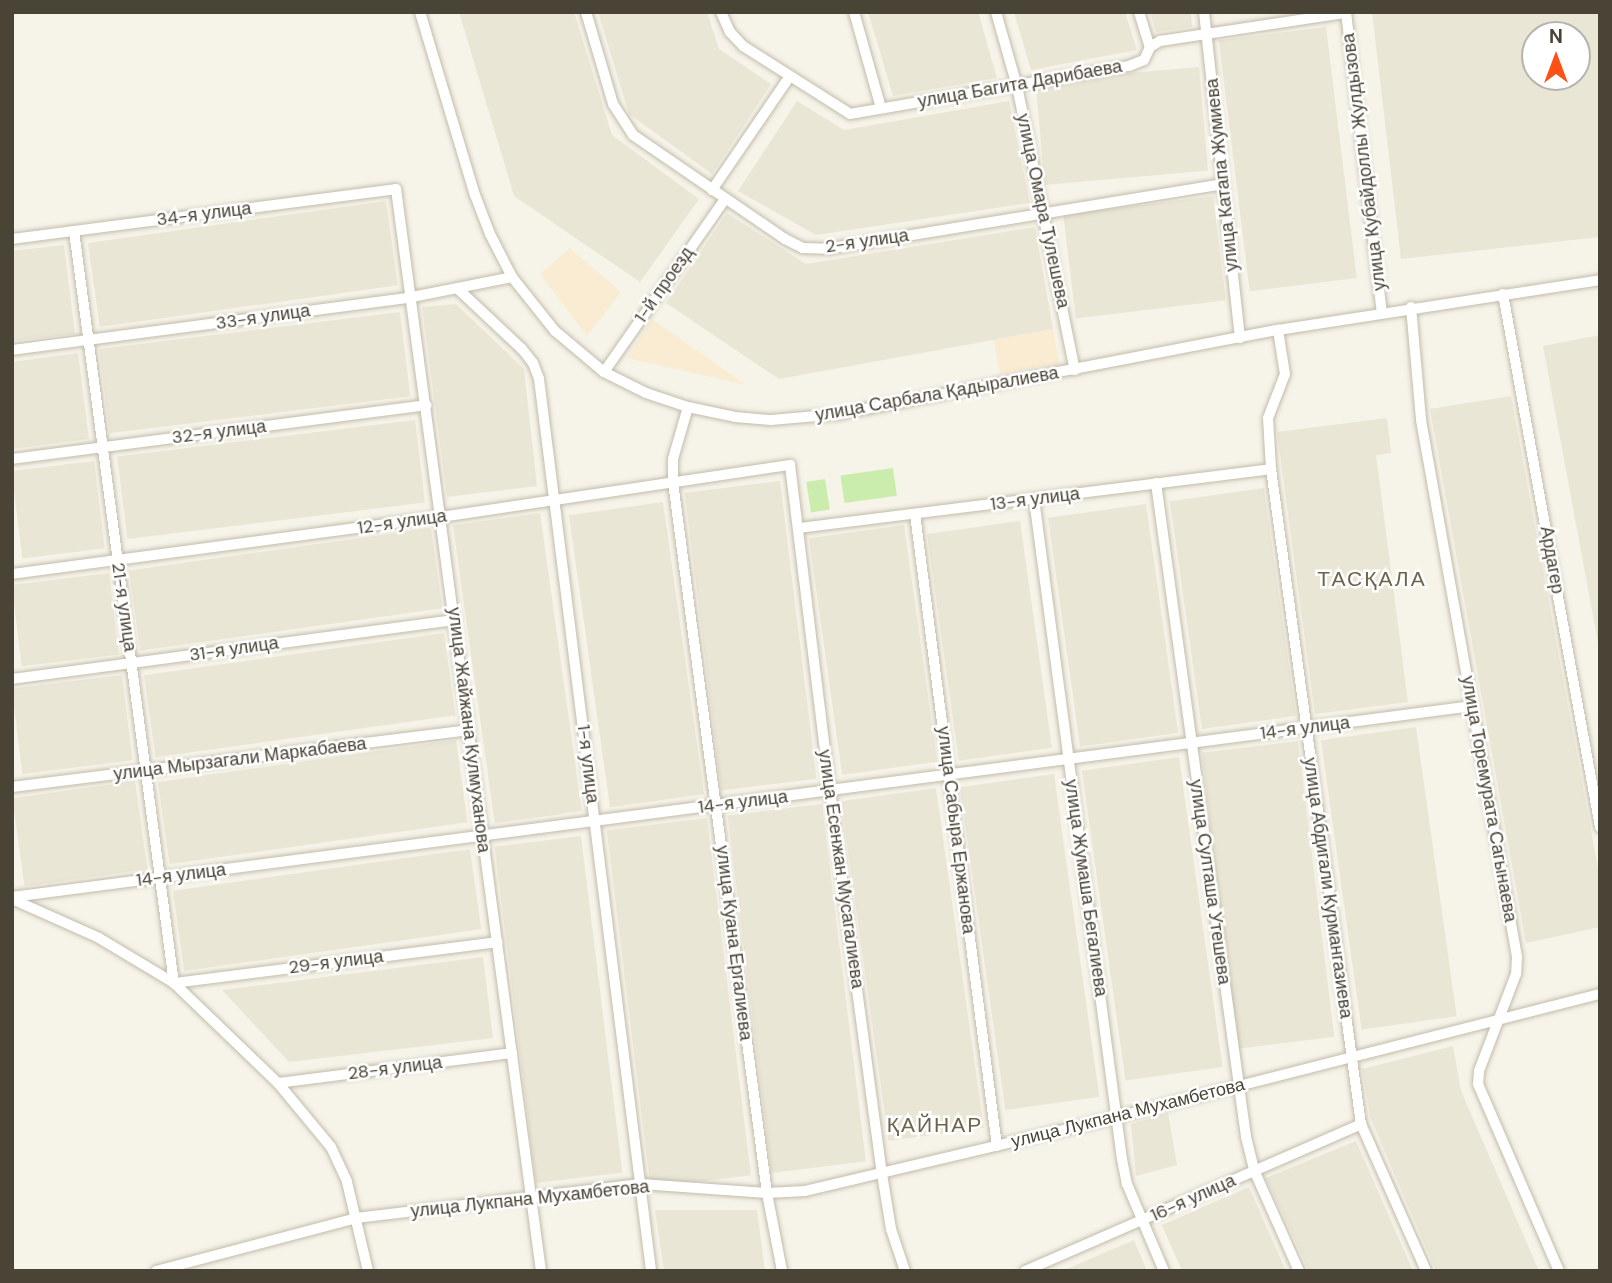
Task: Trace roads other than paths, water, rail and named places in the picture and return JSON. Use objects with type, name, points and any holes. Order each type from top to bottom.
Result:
[{"type":"street","name":"улица Сарбала Қадыралиева","points":[[420,12],[475,195],[490,234],[512,277],[555,331],[604,372],[646,393],[688,407],[735,417],[771,420],[840,414],[1278,330],[1411,307],[1600,280]]},
{"type":"street","name":"2-я улица","points":[[586,12],[621,119],[633,135],[724,199],[803,248],[827,249],[1222,184]]},
{"type":"street","name":"улица Багита Дарибаева","points":[[722,12],[730,32],[743,46],[850,114],[1129,66],[1144,60],[1150,47],[1160,41],[1346,13]]},
{"type":"street","points":[[854,12],[881,108]]},
{"type":"street","name":"улица Омара Тулешева","points":[[996,12],[1017,86],[1075,370]]},
{"type":"street","points":[[1139,12],[1150,47]]},
{"type":"street","name":"улица Катапа Жумиева","points":[[1203,12],[1240,338]]},
{"type":"street","name":"улица Кубайдоллы Жулдызова","points":[[1346,13],[1382,312]]},
{"type":"street","points":[[712,190],[790,76]]},
{"type":"street","name":"34-я улица","points":[[12,239],[396,189]]},
{"type":"street","name":"улица Жайжана Кулмуханова","points":[[396,189],[541,1271]]},
{"type":"street","name":"1-й проезд","points":[[604,372],[724,199]]},
{"type":"street","name":"21-я улица","points":[[74,230],[174,983]]},
{"type":"street","name":"33-я улица","points":[[12,350],[412,297],[512,277]]},
{"type":"street","name":"1-я улица","points":[[458,289],[533,363],[539,379],[652,1271]]},
{"type":"street","name":"Ардагер","points":[[1503,294],[1600,827]]},
{"type":"street","name":"улица Торемурата Сагынаева","points":[[1411,307],[1421,420],[1517,957],[1516,974],[1479,1071],[1478,1084],[1559,1271]]},
{"type":"street","name":"улица Абдигали Курмангазиева","points":[[1278,330],[1285,374],[1268,418],[1271,469],[1361,1124],[1426,1271]]},
{"type":"street","name":"32-я улица","points":[[12,459],[426,405]]},
{"type":"street","name":"улица Куана Ергалиева","points":[[688,407],[673,459],[673,482],[766,1193],[782,1271]]},
{"type":"street","name":"12-я улица","points":[[12,574],[441,517],[790,465]]},
{"type":"street","name":"улица Есенжан Мусагалиева","points":[[790,465],[881,1174],[891,1229],[905,1271]]},
{"type":"street","name":"13-я улица","points":[[799,528],[1271,469]]},
{"type":"street","name":"улица Султаша Утешева","points":[[1156,483],[1238,1086],[1254,1170],[1299,1271]]},
{"type":"street","name":"улица Жумаша Бегалиева","points":[[1034,499],[1127,1184],[1164,1271]]},
{"type":"street","name":"улица Сабыра Ержанова","points":[[915,514],[998,1146]]},
{"type":"street","name":"31-я улица","points":[[12,678],[455,620]]},
{"type":"street","name":"14-я улица","points":[[12,898],[1474,706]]},
{"type":"street","name":"улица Мырзагали Маркабаева","points":[[12,787],[469,730]]},
{"type":"street","points":[[12,898],[99,938],[174,983],[278,1083],[331,1147],[347,1182],[368,1271]]},
{"type":"street","name":"29-я улица","points":[[174,983],[497,942]]},
{"type":"street","name":"улица Лукпана Мухамбетова","points":[[156,1271],[356,1218],[641,1184],[766,1193],[805,1191],[1117,1117],[1600,994]]},
{"type":"street","name":"28-я улица","points":[[278,1083],[512,1053]]},
{"type":"street","name":"16-я улица","points":[[1030,1270],[1361,1124]]},
{"type":"district","name":"ТАСҚАЛА","points":[[1372,579]]},
{"type":"district","name":"ҚАЙНАР","points":[[935,1125]]}]
